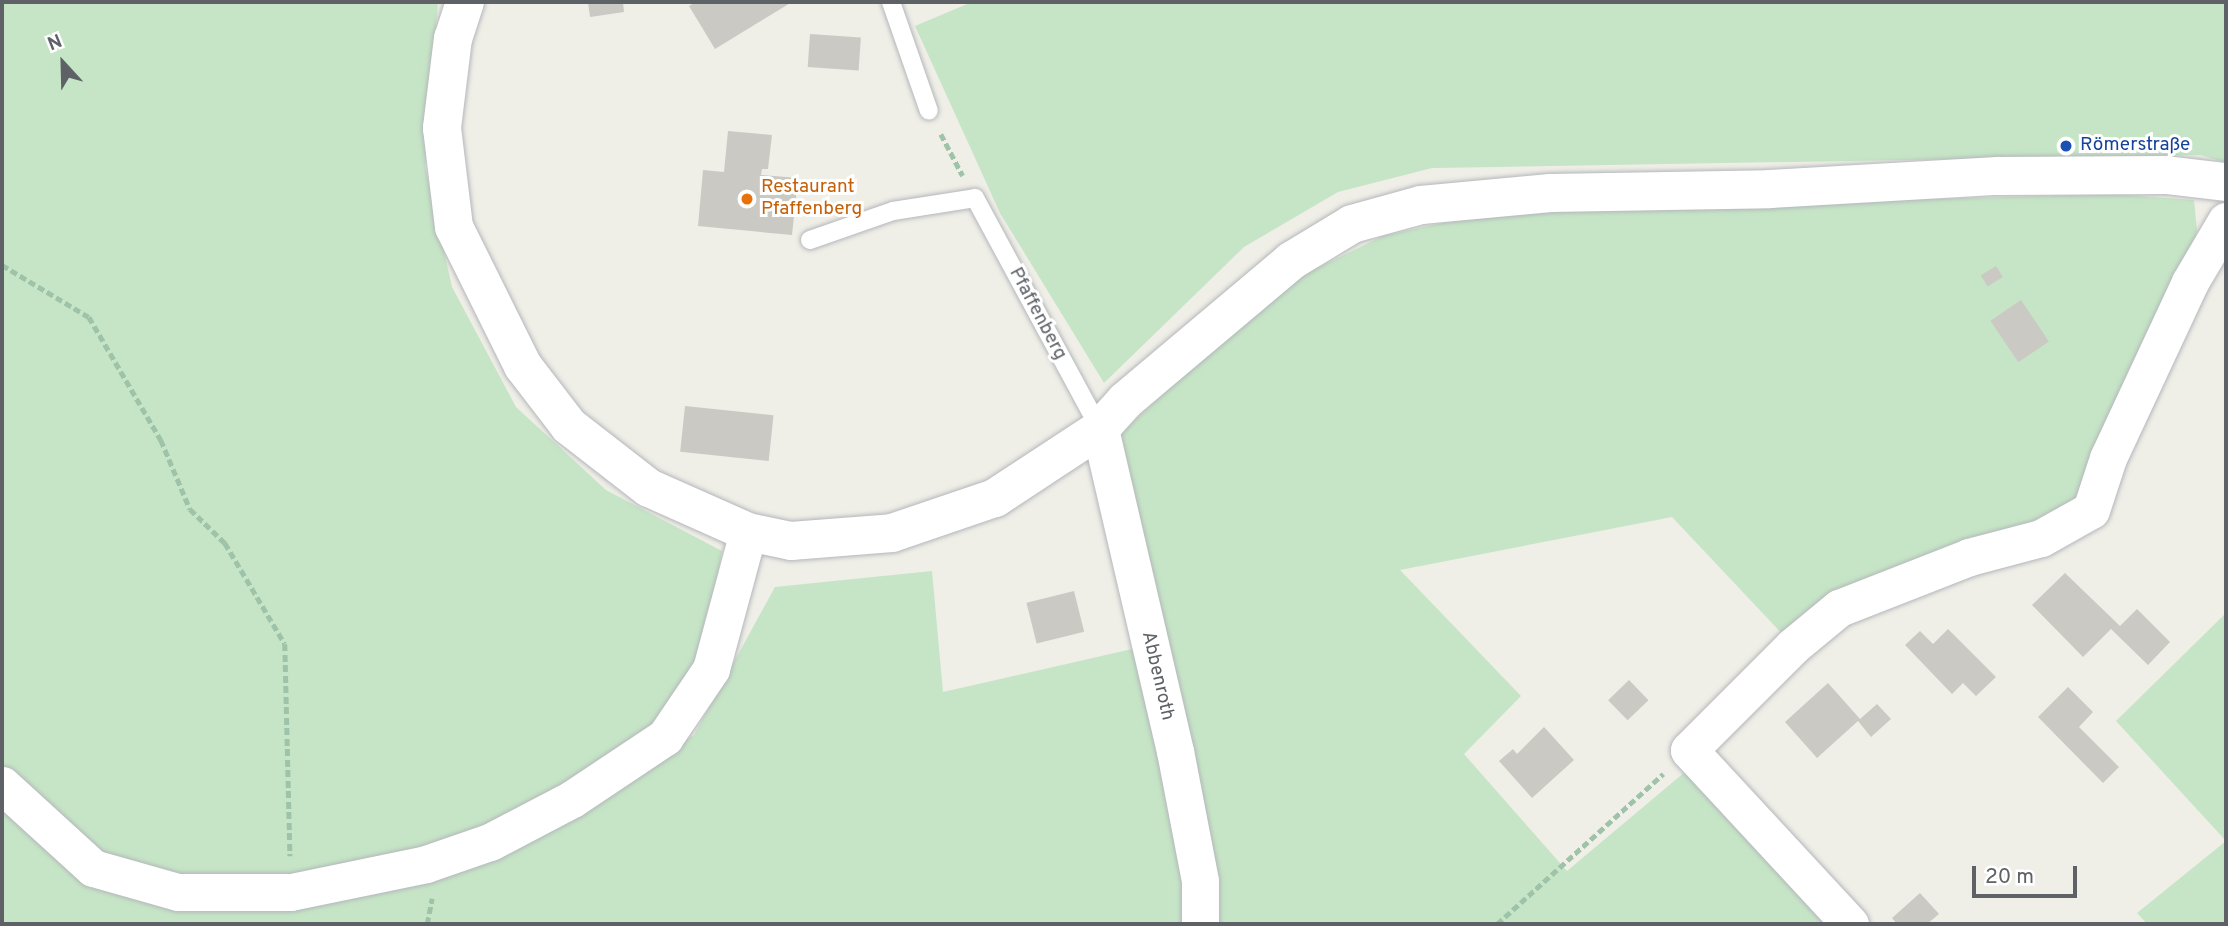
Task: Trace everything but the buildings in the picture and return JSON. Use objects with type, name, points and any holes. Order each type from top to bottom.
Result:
[{"type":"main road","points":[[465,2],[453,38],[442,128],[454,226],[484,294],[523,366],[569,426],[649,488],[748,532],[791,541],[892,533],[995,498],[1100,429],[1125,401],[1291,261],[1352,224],[1421,205],[1550,193],[1770,189],[1998,176],[2166,175],[2226,182]]},
{"type":"street","points":[[1850,924],[1689,750],[1793,646],[1839,608],[1969,557],[2041,538],[2091,510],[2108,458],[2190,282],[2226,221]]},
{"type":"street","name":"Abbenroth","points":[[1100,429],[1175,751],[1200,881],[1200,924]]},
{"type":"street","points":[[2,785],[93,868],[178,892],[291,892],[426,864],[490,842],[572,799],[665,737],[711,669],[748,532]]},
{"type":"lane","points":[[891,2],[929,111]]},
{"type":"lane","points":[[810,240],[893,211],[975,198]]},
{"type":"lane","name":"Pfaffenberg","points":[[975,198],[1100,429]]},
{"type":"path","points":[[929,111],[975,198]]},
{"type":"path","points":[[2,265],[89,317],[161,440],[190,509],[225,543],[285,644],[291,892]]},
{"type":"path","points":[[1497,924],[1689,750]]},
{"type":"green space","points":[[2,2],[438,2],[425,166],[452,287],[516,407],[606,490],[722,551],[704,656],[656,733],[484,837],[307,884],[182,884],[97,860],[2,770]]},
{"type":"green space","points":[[972,2],[2226,2],[2226,163],[2201,155],[1432,168],[1338,192],[1244,247],[1104,383],[1000,213],[915,26]]},
{"type":"green space","points":[[2112,194],[2194,200],[2197,231],[2185,273],[2086,505],[1787,639],[1672,517],[1400,570],[1521,696],[1464,754],[1567,871],[1692,766],[1836,924],[2,924],[2,800],[87,879],[183,911],[304,900],[493,855],[694,735],[775,587],[932,571],[943,692],[1163,642],[1115,438],[1284,284],[1383,236],[1495,211]]},
{"type":"green space","points":[[2226,613],[2226,841],[2116,721]]},
{"type":"green space","points":[[2226,841],[2226,924],[2147,924],[2137,913]]},
{"type":"place","name":"Römerstraße","points":[[2066,146]]},
{"type":"place","name":"Restaurant Pfaffenberg","points":[[747,199]]}]
